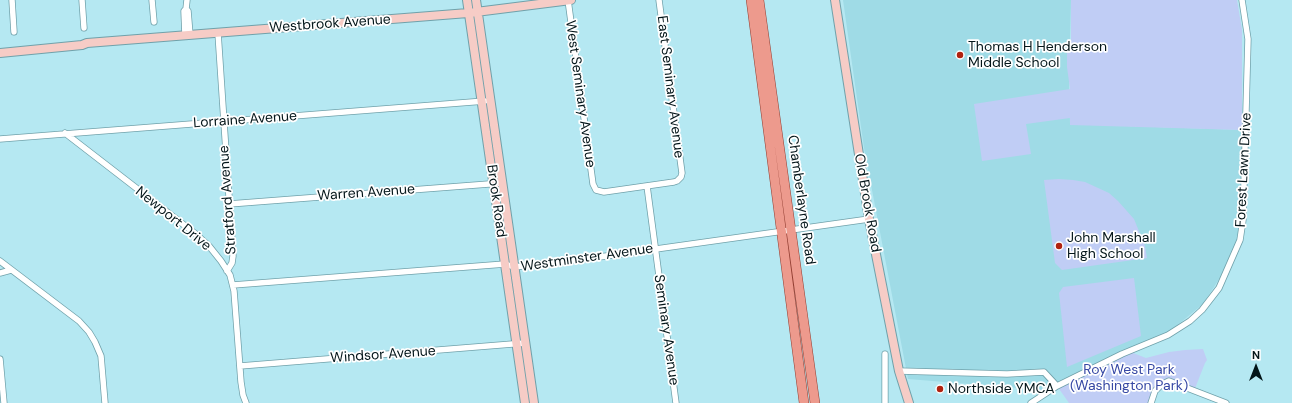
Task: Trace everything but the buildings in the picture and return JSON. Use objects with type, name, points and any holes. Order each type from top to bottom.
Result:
[{"type":"main road","points":[[751,0],[786,231],[804,403]]},
{"type":"main road","name":"Chamberlayne Road","points":[[760,0],[786,231],[815,403]]},
{"type":"street","points":[[12,0],[14,32]]},
{"type":"street","points":[[82,0],[84,28]]},
{"type":"street","points":[[152,0],[154,22]]},
{"type":"street","points":[[187,0],[186,9],[184,11],[187,35]]},
{"type":"street","name":"Brook Road","points":[[467,0],[525,403]]},
{"type":"street","name":"Brook Road","points":[[476,0],[534,403]]},
{"type":"street","name":"West Seminary Avenue","points":[[568,0],[594,187],[599,191],[604,192],[647,186]]},
{"type":"street","name":"Westbrook Avenue","points":[[0,48],[24,47],[57,42],[88,43],[468,13],[571,0]]},
{"type":"street","name":"East Seminary Avenue","points":[[647,186],[674,182],[680,179],[682,173],[659,0]]},
{"type":"street","name":"Old Brook Road","points":[[835,0],[869,220],[899,371],[909,403]]},
{"type":"street","name":"Forest Lawn Drive","points":[[1031,403],[1057,386],[1122,354],[1168,335],[1190,321],[1202,310],[1219,288],[1240,240],[1243,220],[1248,39],[1242,0]]},
{"type":"street","name":"Stratford Avenue","points":[[218,32],[233,256],[232,263],[227,271]]},
{"type":"street","name":"Westbrook Avenue","points":[[0,53],[82,45],[88,43]]},
{"type":"street","name":"Lorraine Avenue","points":[[0,139],[491,101]]},
{"type":"street","name":"Newport Drive","points":[[65,133],[198,235],[214,251],[227,271],[233,285],[242,390],[246,403]]},
{"type":"street","name":"Warren Avenue","points":[[229,204],[502,183]]},
{"type":"street","name":"Seminary Avenue","points":[[647,186],[676,403]]},
{"type":"street","name":"Westminster Avenue","points":[[233,285],[505,264],[514,267],[869,220]]},
{"type":"street","points":[[0,261],[79,321],[89,332],[101,356],[105,403]]},
{"type":"street","points":[[0,273],[11,270]]},
{"type":"street","name":"Windsor Avenue","points":[[240,366],[525,343]]},
{"type":"street","points":[[885,354],[885,403]]},
{"type":"street","points":[[0,358],[4,403]]},
{"type":"street","points":[[899,371],[1007,374],[1044,372],[1057,386]]},
{"type":"street","points":[[1151,403],[1155,391],[1161,385],[1169,381],[1226,403]]},
{"type":"shaded area","name":"John Marshall High School","points":[[843,0],[1071,0],[1069,80],[1070,124],[1242,130],[1245,221],[1225,270],[1203,304],[1169,332],[1055,391],[908,379],[864,148]]},
{"type":"green space","points":[[1071,0],[1237,0],[1242,30],[1242,130],[1070,125],[1070,118],[1026,124],[1031,154],[982,161],[974,104],[1070,89],[1067,67],[1067,43],[1071,42]]},
{"type":"green space","points":[[1059,179],[1085,182],[1109,193],[1118,201],[1134,219],[1145,246],[1147,258],[1062,270],[1055,263],[1044,180]]},
{"type":"green space","points":[[1134,278],[1141,336],[1067,367],[1059,293],[1063,287]]},
{"type":"green space","name":"Roy West Park (Washington Park)","points":[[1203,349],[1207,360],[1194,391],[1169,381],[1161,385],[1151,403],[1069,403],[1057,386],[1128,351],[1146,358],[1169,352]]},
{"type":"place","name":"Thomas H Henderson Middle School","points":[[960,55]]},
{"type":"place","name":"John Marshall High School","points":[[1059,246]]},
{"type":"place","name":"Northside YMCA","points":[[940,389]]}]
